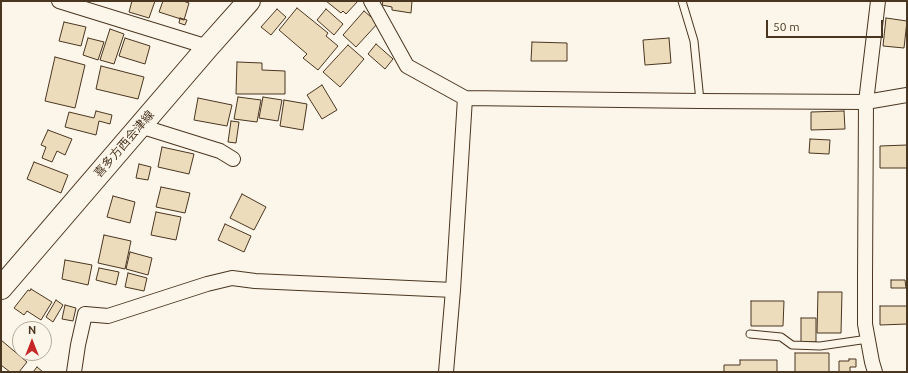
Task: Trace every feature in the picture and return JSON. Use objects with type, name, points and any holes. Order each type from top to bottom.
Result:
[{"type":"main road","name":"喜多方西会津線","points":[[1,288],[208,47],[250,1]]},
{"type":"street","points":[[59,1],[208,47]]},
{"type":"street","points":[[371,1],[407,66],[465,98],[866,102],[907,95]]},
{"type":"street","points":[[875,372],[865,324],[864,279],[866,102],[878,1]]},
{"type":"street","points":[[446,372],[465,98]]},
{"type":"street","points":[[140,126],[220,152],[233,159]]},
{"type":"street","points":[[74,372],[85,314],[108,316],[207,284],[232,278],[255,281],[452,290]]},
{"type":"lane","points":[[682,1],[694,41],[700,101]]},
{"type":"lane","points":[[750,334],[781,337],[792,345],[799,346],[820,346],[868,339]]},
{"type":"building","points":[[132,1],[155,1],[149,18],[129,12]]},
{"type":"building","points":[[163,1],[183,1],[189,3],[184,20],[159,12]]},
{"type":"building","points":[[326,1],[358,1],[346,14],[343,11],[341,13]]},
{"type":"building","points":[[383,1],[412,1],[411,13],[392,10],[392,7],[382,5]]},
{"type":"building","points":[[297,8],[328,33],[326,36],[338,46],[318,70],[303,58],[307,54],[279,30]]},
{"type":"building","points":[[277,9],[286,17],[271,35],[261,27]]},
{"type":"building","points":[[326,9],[343,24],[334,35],[317,20]]},
{"type":"building","points":[[364,11],[378,23],[356,47],[343,35]]},
{"type":"building","points":[[180,18],[187,20],[185,25],[179,23]]},
{"type":"building","points":[[886,18],[907,21],[904,48],[883,46]]},
{"type":"building","points":[[64,22],[86,27],[81,46],[59,41]]},
{"type":"building","points":[[110,29],[124,34],[114,64],[100,60]]},
{"type":"building","points":[[88,38],[104,42],[98,60],[83,55]]},
{"type":"building","points":[[125,38],[150,46],[145,64],[119,56]]},
{"type":"building","points":[[669,38],[671,63],[645,65],[643,40]]},
{"type":"building","points":[[532,42],[567,43],[567,61],[531,61]]},
{"type":"building","points":[[376,44],[393,59],[385,69],[368,54]]},
{"type":"building","points":[[348,45],[364,59],[340,87],[323,72]]},
{"type":"building","points":[[55,57],[85,65],[75,108],[45,101]]},
{"type":"building","points":[[237,62],[262,63],[262,70],[285,71],[285,94],[236,94]]},
{"type":"building","points":[[101,66],[144,77],[138,99],[96,89]]},
{"type":"building","points":[[322,85],[337,110],[322,119],[307,95]]},
{"type":"building","points":[[238,97],[261,100],[257,122],[234,119]]},
{"type":"building","points":[[263,97],[282,100],[278,121],[259,118]]},
{"type":"building","points":[[198,98],[232,105],[227,126],[194,120]]},
{"type":"building","points":[[284,100],[307,104],[303,130],[280,126]]},
{"type":"building","points":[[96,111],[112,115],[110,124],[99,121],[96,135],[65,127],[69,112],[94,118]]},
{"type":"building","points":[[844,111],[845,129],[811,130],[811,112]]},
{"type":"building","points":[[231,121],[239,122],[236,143],[228,142]]},
{"type":"building","points":[[48,130],[72,139],[65,155],[57,151],[52,162],[42,158],[46,147],[41,145]]},
{"type":"building","points":[[810,139],[830,140],[829,154],[809,153]]},
{"type":"building","points":[[907,145],[907,168],[880,168],[880,146]]},
{"type":"building","points":[[162,147],[194,154],[189,174],[158,167]]},
{"type":"building","points":[[34,162],[68,175],[61,193],[27,179]]},
{"type":"building","points":[[139,164],[151,167],[148,180],[136,178]]},
{"type":"building","points":[[161,187],[190,193],[185,213],[156,207]]},
{"type":"building","points":[[242,194],[266,207],[254,230],[230,218]]},
{"type":"building","points":[[113,196],[135,202],[130,223],[107,217]]},
{"type":"building","points":[[156,212],[181,217],[176,240],[151,235]]},
{"type":"building","points":[[225,224],[251,236],[244,252],[218,240]]},
{"type":"building","points":[[104,235],[131,241],[125,269],[98,263]]},
{"type":"building","points":[[130,252],[152,258],[148,275],[126,269]]},
{"type":"building","points":[[65,260],[92,265],[88,285],[62,279]]},
{"type":"building","points":[[99,268],[119,272],[116,285],[96,280]]},
{"type":"building","points":[[128,273],[147,278],[144,291],[125,287]]},
{"type":"building","points":[[891,280],[905,280],[906,288],[891,288]]},
{"type":"building","points":[[31,289],[52,302],[41,320],[27,311],[24,315],[14,308],[28,290],[30,291]]},
{"type":"building","points":[[818,292],[842,292],[841,333],[817,333]]},
{"type":"building","points":[[56,300],[63,305],[53,322],[46,317]]},
{"type":"building","points":[[751,301],[784,301],[783,326],[751,326]]},
{"type":"building","points":[[65,305],[76,308],[73,321],[62,319]]},
{"type":"building","points":[[880,306],[907,306],[907,324],[880,325]]},
{"type":"building","points":[[801,318],[816,318],[816,342],[801,342]]},
{"type":"building","points":[[1,340],[12,349],[12,361],[27,362],[19,372],[10,372],[1,365]]},
{"type":"building","points":[[795,353],[829,353],[829,372],[795,372]]},
{"type":"building","points":[[849,359],[856,359],[856,367],[850,367],[850,372],[839,372],[839,361],[849,361]]},
{"type":"building","points":[[740,360],[777,360],[777,372],[724,372],[724,365],[740,365]]},
{"type":"building","points":[[37,367],[43,372],[33,372]]}]
